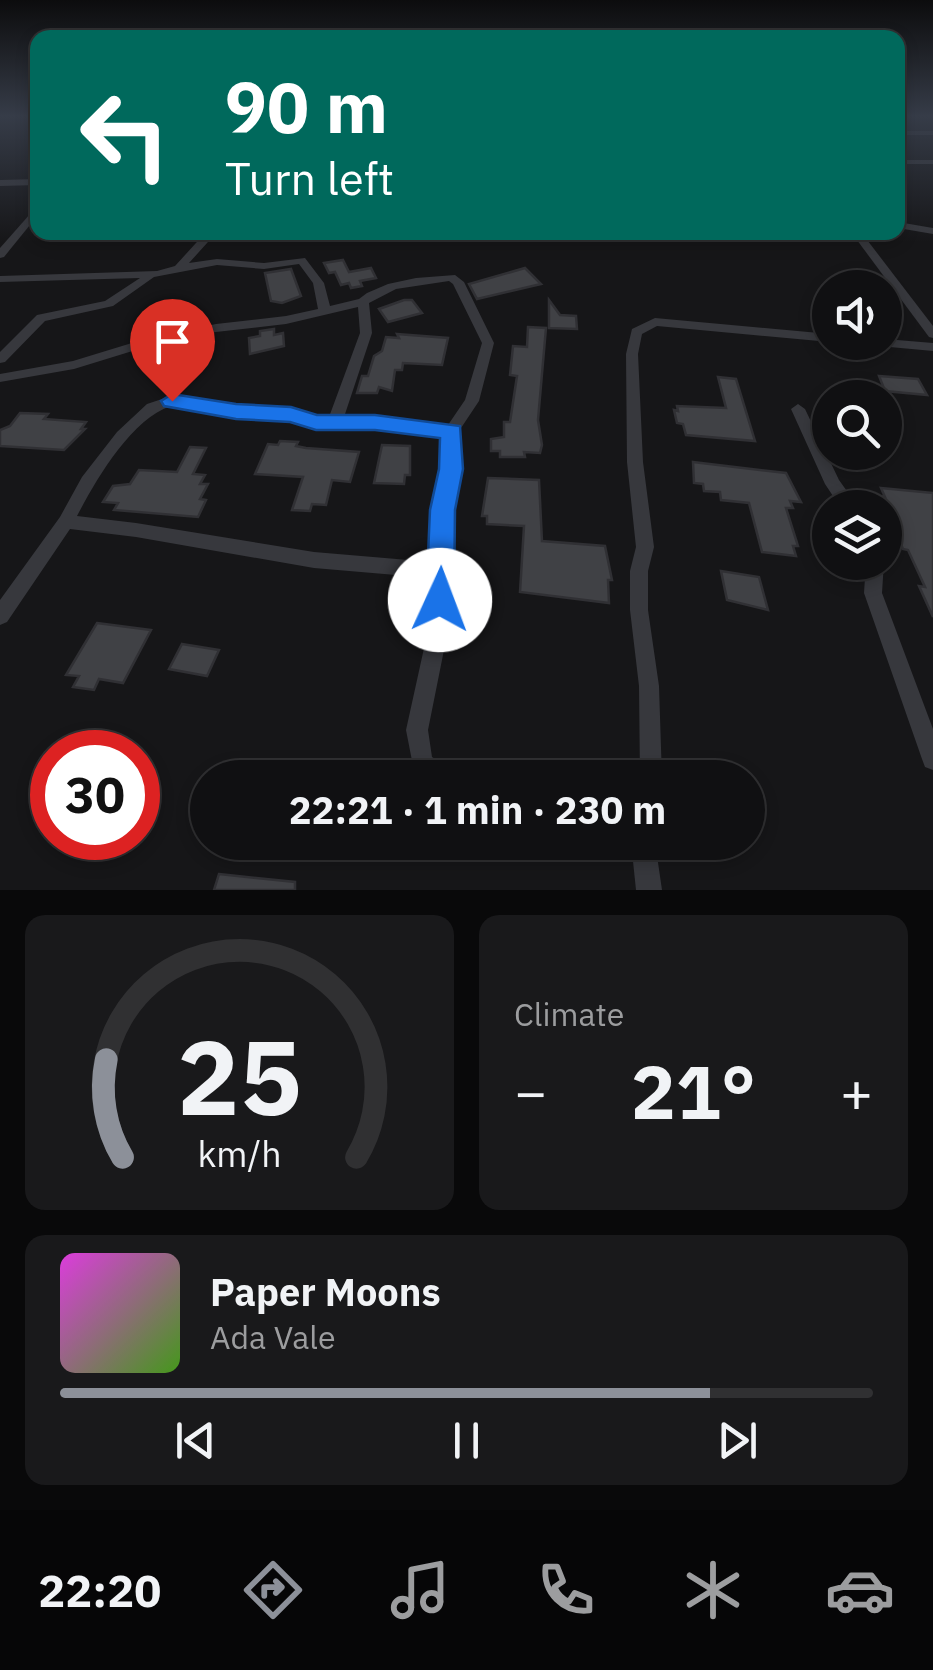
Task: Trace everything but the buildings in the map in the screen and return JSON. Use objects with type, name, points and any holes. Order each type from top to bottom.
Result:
[{"type":"street","points":[[905,162],[933,162]]},
{"type":"street","points":[[0,184],[30,182]]},
{"type":"street","points":[[0,255],[30,218]]},
{"type":"street","points":[[905,226],[933,231]]},
{"type":"street","points":[[179,268],[205,240]]},
{"type":"street","points":[[862,240],[933,334]]},
{"type":"street","points":[[0,359],[42,318],[109,304],[138,282],[158,274],[217,262],[264,266],[301,260],[316,274],[324,292],[324,310]]},
{"type":"street","points":[[0,279],[158,274]]},
{"type":"street","points":[[0,378],[74,365],[149,342],[363,302],[409,283],[450,277],[458,282],[488,343],[472,402],[452,432],[451,469],[442,510],[438,630],[417,730],[422,760]]},
{"type":"street","points":[[334,424],[366,333],[363,302]]},
{"type":"street","points":[[651,760],[649,686],[639,610],[639,572],[645,546],[635,462],[632,354],[636,332],[654,322],[812,336]]},
{"type":"street","points":[[902,344],[933,347]]},
{"type":"street","points":[[0,616],[66,522],[88,481],[122,436],[152,407],[172,401],[195,402],[236,412],[291,414],[334,424],[375,422],[452,432]]},
{"type":"street","points":[[798,410],[838,490]]},
{"type":"street","points":[[66,522],[314,560],[442,571]]},
{"type":"street","points":[[874,580],[873,592],[933,759]]},
{"type":"street","points":[[646,860],[649,890]]},
{"type":"route","points":[[172,401],[236,412],[291,414],[316,422],[375,422],[452,432],[451,469],[442,510],[440,600]]}]
